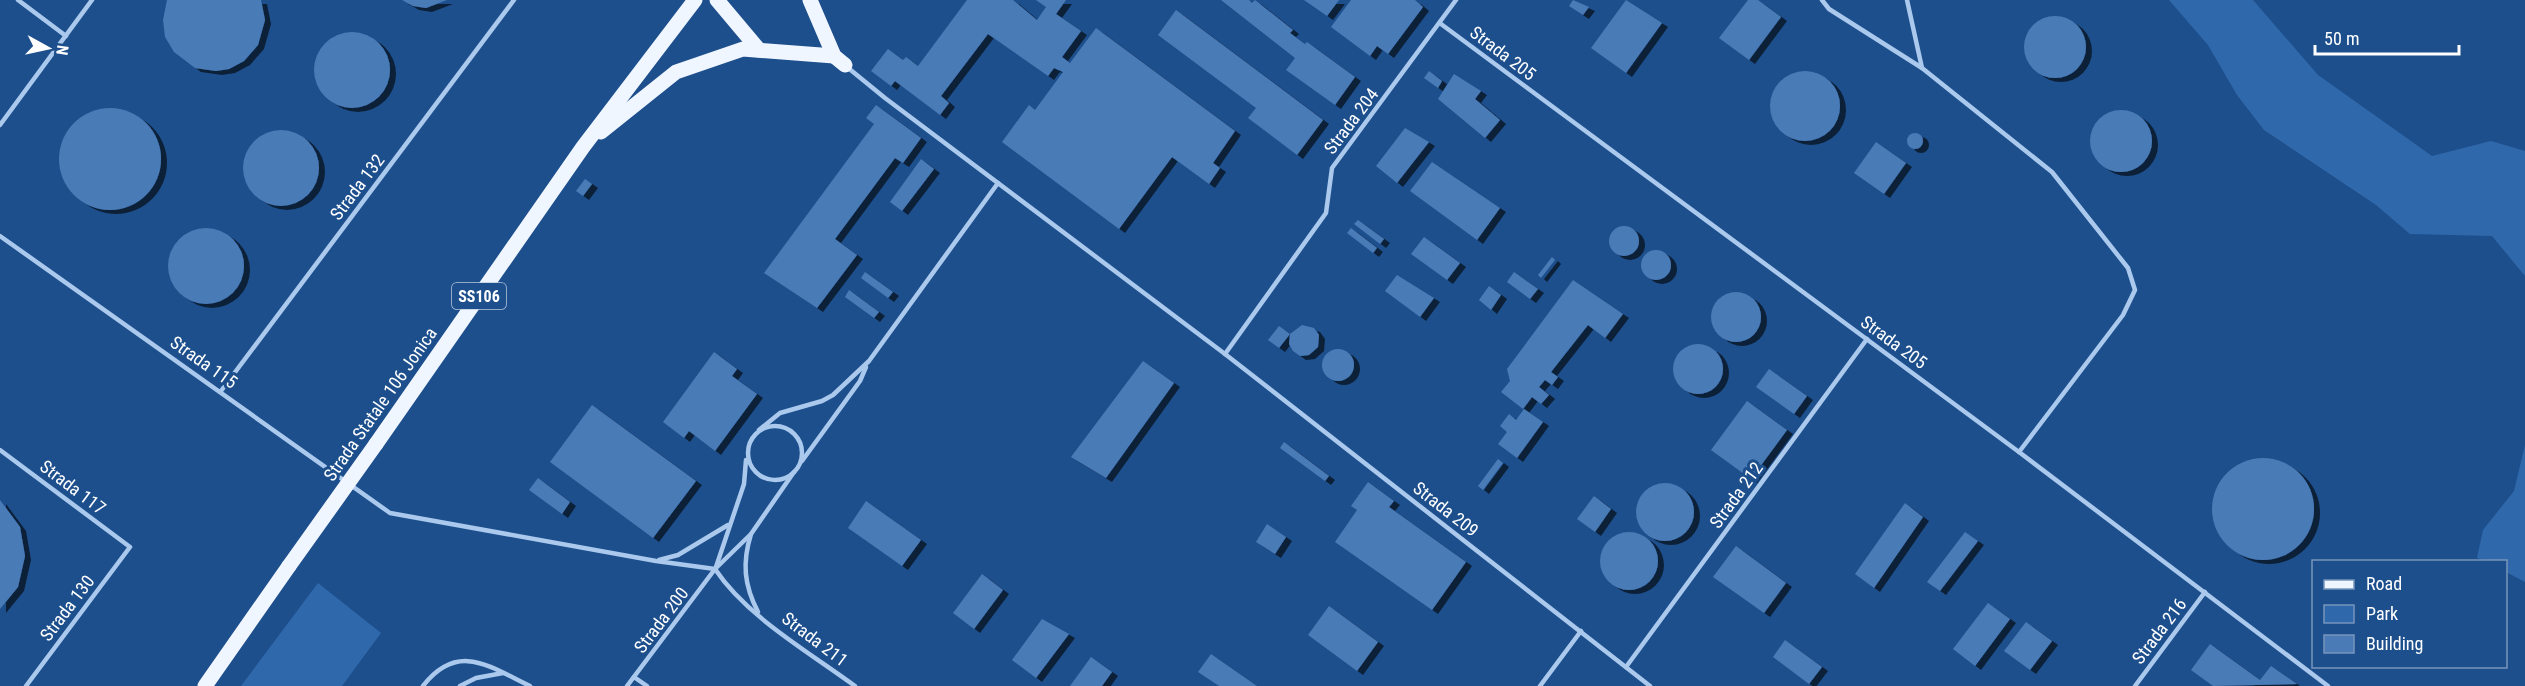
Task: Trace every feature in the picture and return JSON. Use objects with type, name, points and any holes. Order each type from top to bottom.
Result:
[{"type":"main road","name":"Strada Statale 106 Jonica","points":[[205,686],[583,147],[695,0]]},
{"type":"main road","points":[[717,0],[759,50]]},
{"type":"main road","points":[[810,0],[840,61]]},
{"type":"main road","points":[[583,147],[676,72],[743,49],[840,61]]},
{"type":"lane","points":[[18,0],[66,36]]},
{"type":"lane","points":[[0,125],[92,0]]},
{"type":"lane","name":"Strada 132","points":[[221,391],[514,0]]},
{"type":"lane","name":"Strada 204","points":[[1226,354],[1326,213],[1332,168],[1441,24],[1456,0]]},
{"type":"lane","points":[[1822,0],[1829,9],[1922,68],[2052,172],[2127,268],[2135,290],[2123,315],[2019,452]]},
{"type":"lane","points":[[1907,0],[1922,68]]},
{"type":"lane","name":"Strada 205","points":[[1441,24],[2019,452],[2328,686]]},
{"type":"lane","name":"Strada 209","points":[[840,61],[1226,354],[1650,686]]},
{"type":"lane","points":[[715,569],[728,525],[744,484],[748,444],[759,430],[780,413],[822,401],[833,395],[869,361],[998,183]]},
{"type":"lane","name":"Strada 115","points":[[0,236],[390,513],[656,561]]},
{"type":"lane","name":"Strada 212","points":[[1626,667],[1867,339]]},
{"type":"lane","points":[[715,569],[751,534],[860,381],[869,361]]},
{"type":"lane","points":[[759,430],[776,425],[793,432],[801,447],[799,464]]},
{"type":"lane","name":"Strada 117","points":[[0,450],[130,547]]},
{"type":"lane","points":[[747,453],[753,470],[760,476],[778,480],[794,472]]},
{"type":"lane","points":[[656,561],[678,555],[728,525]]},
{"type":"lane","name":"Strada 211","points":[[751,534],[744,571],[746,585],[759,615]]},
{"type":"lane","name":"Strada 130","points":[[26,686],[130,547]]},
{"type":"lane","points":[[656,561],[715,569]]},
{"type":"lane","name":"Strada 211","points":[[715,569],[727,587],[759,615],[855,686]]},
{"type":"lane","name":"Strada 200","points":[[627,686],[715,569]]},
{"type":"lane","name":"Strada 216","points":[[2135,686],[2205,592]]},
{"type":"lane","points":[[1540,686],[1581,631]]},
{"type":"lane","points":[[423,686],[432,674],[447,665],[467,660],[480,661],[530,686]]},
{"type":"lane","points":[[460,686],[476,678],[504,673]]},
{"type":"lane","points":[[634,677],[646,686]]},
{"type":"green space","points":[[2169,0],[2253,0],[2318,75],[2432,156],[2491,141],[2525,151],[2525,276],[2492,236],[2410,234],[2376,205],[2264,130],[2237,95],[2208,45]]},
{"type":"green space","points":[[2525,445],[2525,582],[2507,573],[2507,560],[2477,558],[2483,530],[2514,491]]},
{"type":"green space","points":[[318,583],[381,633],[342,686],[241,686]]},
{"type":"building","points":[[167,0],[261,0],[265,20],[258,45],[244,61],[229,69],[216,71],[195,68],[174,52],[165,37],[163,20]]},
{"type":"building","points":[[402,0],[447,0],[426,8],[413,6]]},
{"type":"building","points":[[967,0],[1013,0],[1037,20],[1046,7],[1036,0],[1066,0],[1056,14],[1081,31],[1062,57],[1070,63],[1096,28],[1235,131],[1213,163],[1220,168],[1209,184],[1172,157],[1119,229],[1002,142],[1029,105],[1035,110],[1063,72],[1054,68],[1048,76],[988,34],[941,96],[949,103],[940,115],[895,81],[891,86],[871,71],[888,49],[903,60],[906,57],[918,66]]},
{"type":"building","points":[[1221,0],[1249,0],[1252,3],[1255,0],[1293,30],[1290,33],[1305,44],[1307,42],[1355,77],[1335,105],[1286,70],[1295,58]]},
{"type":"building","points":[[1304,0],[1339,0],[1327,16]]},
{"type":"building","points":[[1351,0],[1415,0],[1423,7],[1388,54],[1377,46],[1370,56],[1331,27]]},
{"type":"building","points":[[1573,0],[1589,7],[1583,15],[1569,6]]},
{"type":"building","points":[[1626,0],[1662,23],[1626,73],[1591,48]]},
{"type":"building","points":[[1748,0],[1758,0],[1781,17],[1749,60],[1719,38]]},
{"type":"building","points":[[1176,10],[1323,120],[1297,155],[1248,118],[1256,108],[1158,35]]},
{"type":"building","points":[[2049,16],[2061,16],[2077,25],[2084,35],[2086,47],[2084,59],[2077,69],[2061,78],[2049,78],[2038,73],[2029,64],[2024,53],[2024,41],[2029,30],[2038,21]]},
{"type":"building","points":[[352,32],[366,35],[379,43],[387,56],[390,70],[387,84],[379,97],[366,105],[352,108],[338,105],[325,97],[317,84],[314,70],[317,56],[325,43],[338,35]]},
{"type":"building","points":[[1429,71],[1442,81],[1438,88],[1424,78]]},
{"type":"building","points":[[1805,71],[1824,77],[1834,87],[1840,106],[1834,125],[1824,135],[1805,141],[1786,135],[1776,125],[1770,106],[1776,87],[1786,77]]},
{"type":"building","points":[[1454,74],[1481,91],[1475,99],[1500,120],[1485,138],[1438,99]]},
{"type":"building","points":[[876,105],[921,138],[903,163],[895,158],[835,239],[857,255],[817,308],[764,273],[874,124],[866,118]]},
{"type":"building","points":[[110,108],[129,112],[146,123],[157,140],[161,159],[157,178],[146,195],[129,206],[110,210],[91,206],[74,195],[63,178],[59,159],[63,140],[74,123],[91,112]]},
{"type":"building","points":[[2121,110],[2133,112],[2143,119],[2150,129],[2152,141],[2150,153],[2143,163],[2133,170],[2121,172],[2109,170],[2099,163],[2092,153],[2090,141],[2092,129],[2099,119],[2109,112]]},
{"type":"building","points":[[1405,128],[1429,142],[1397,183],[1376,166]]},
{"type":"building","points":[[281,130],[295,133],[308,141],[316,154],[319,168],[316,182],[308,195],[295,203],[281,206],[267,203],[254,195],[246,182],[243,168],[246,154],[254,141],[267,133]]},
{"type":"building","points":[[1915,133],[1921,135],[1923,141],[1921,147],[1915,149],[1909,147],[1907,141],[1909,135]]},
{"type":"building","points":[[1876,142],[1906,163],[1884,194],[1854,173]]},
{"type":"building","points":[[921,159],[934,169],[902,211],[890,202]]},
{"type":"building","points":[[1432,162],[1500,208],[1477,240],[1410,191]]},
{"type":"building","points":[[585,179],[592,184],[583,196],[576,191]]},
{"type":"building","points":[[1358,220],[1384,239],[1380,244],[1354,224]]},
{"type":"building","points":[[1624,226],[1630,227],[1638,235],[1638,247],[1630,255],[1624,256],[1618,255],[1610,247],[1609,241],[1610,235],[1618,227]]},
{"type":"building","points":[[206,228],[220,231],[233,239],[241,252],[244,266],[241,280],[233,293],[220,301],[206,304],[192,301],[179,293],[171,280],[168,266],[171,252],[179,239],[192,231]]},
{"type":"building","points":[[1351,228],[1377,248],[1373,253],[1347,233]]},
{"type":"building","points":[[1424,237],[1460,263],[1447,280],[1411,254]]},
{"type":"building","points":[[1656,250],[1662,251],[1670,259],[1670,271],[1662,279],[1656,280],[1650,279],[1642,271],[1641,265],[1642,259],[1650,251]]},
{"type":"building","points":[[1552,257],[1555,260],[1541,278],[1538,275]]},
{"type":"building","points":[[865,272],[893,292],[888,298],[861,278]]},
{"type":"building","points":[[1514,272],[1538,289],[1530,299],[1507,282]]},
{"type":"building","points":[[1397,275],[1434,298],[1420,317],[1385,291]]},
{"type":"building","points":[[1573,280],[1623,314],[1605,338],[1588,325],[1551,372],[1558,377],[1552,385],[1545,380],[1539,387],[1549,395],[1541,404],[1532,397],[1523,409],[1501,392],[1510,381],[1507,369]]},
{"type":"building","points":[[1489,286],[1501,295],[1491,310],[1479,300]]},
{"type":"building","points":[[849,290],[879,312],[874,318],[845,297]]},
{"type":"building","points":[[1731,292],[1741,292],[1754,299],[1761,312],[1761,322],[1754,335],[1741,342],[1731,342],[1722,338],[1715,331],[1711,322],[1711,312],[1715,303],[1722,296]]},
{"type":"building","points":[[1302,325],[1314,328],[1319,335],[1318,347],[1309,355],[1300,356],[1289,344],[1290,334]]},
{"type":"building","points":[[1279,326],[1290,334],[1279,348],[1268,340]]},
{"type":"building","points":[[1698,344],[1716,351],[1723,369],[1716,387],[1698,394],[1680,387],[1673,369],[1680,351]]},
{"type":"building","points":[[1338,349],[1349,354],[1354,365],[1349,376],[1338,381],[1327,376],[1322,365],[1327,354]]},
{"type":"building","points":[[714,352],[737,369],[732,376],[757,394],[715,451],[689,431],[684,438],[663,422]]},
{"type":"building","points":[[1143,361],[1174,383],[1106,478],[1071,457]]},
{"type":"building","points":[[1769,369],[1807,396],[1794,414],[1756,387]]},
{"type":"building","points":[[1747,401],[1787,430],[1751,479],[1711,450]]},
{"type":"building","points":[[592,405],[696,481],[653,538],[550,462]]},
{"type":"building","points":[[1524,409],[1543,422],[1517,458],[1498,444],[1507,432],[1500,426],[1509,414],[1516,420]]},
{"type":"building","points":[[1284,442],[1329,476],[1325,481],[1280,448]]},
{"type":"building","points":[[2263,458],[2283,462],[2299,473],[2310,489],[2314,509],[2310,529],[2299,545],[2283,556],[2263,560],[2243,556],[2227,545],[2216,529],[2212,509],[2216,489],[2227,473],[2243,462]]},
{"type":"building","points":[[1498,459],[1503,463],[1483,490],[1478,486]]},
{"type":"building","points":[[538,478],[570,502],[562,514],[529,490]]},
{"type":"building","points":[[1368,482],[1394,501],[1389,507],[1466,562],[1432,610],[1335,542],[1357,510],[1351,506]]},
{"type":"building","points":[[1659,483],[1671,483],[1686,491],[1694,506],[1694,518],[1686,533],[1671,541],[1659,541],[1644,533],[1636,518],[1636,506],[1644,491]]},
{"type":"building","points":[[1594,496],[1611,509],[1595,532],[1577,519]]},
{"type":"building","points":[[0,500],[20,527],[25,556],[18,587],[0,609]]},
{"type":"building","points":[[866,501],[921,540],[902,566],[848,528]]},
{"type":"building","points":[[1905,503],[1923,517],[1874,588],[1855,574]]},
{"type":"building","points":[[1267,524],[1286,537],[1275,554],[1256,542]]},
{"type":"building","points":[[1623,532],[1635,532],[1650,540],[1658,555],[1658,567],[1650,582],[1635,590],[1623,590],[1608,582],[1600,567],[1600,555],[1608,540]]},
{"type":"building","points":[[1965,532],[1978,541],[1940,591],[1927,582]]},
{"type":"building","points":[[1736,546],[1786,583],[1764,613],[1713,577]]},
{"type":"building","points":[[982,574],[1003,590],[974,629],[953,613]]},
{"type":"building","points":[[1988,603],[2010,619],[1975,666],[1953,649]]},
{"type":"building","points":[[1329,606],[1378,642],[1357,671],[1308,635]]},
{"type":"building","points":[[1042,619],[1069,634],[1036,678],[1012,660]]},
{"type":"building","points":[[2026,622],[2052,641],[2030,670],[2004,651]]},
{"type":"building","points":[[1785,640],[1822,667],[1809,684],[1773,657]]},
{"type":"building","points":[[2210,644],[2260,680],[2271,666],[2297,684],[2213,686],[2191,670]]},
{"type":"building","points":[[1211,654],[1257,686],[1219,686],[1198,672]]},
{"type":"building","points":[[1091,657],[1112,672],[1102,686],[1070,686]]}]
